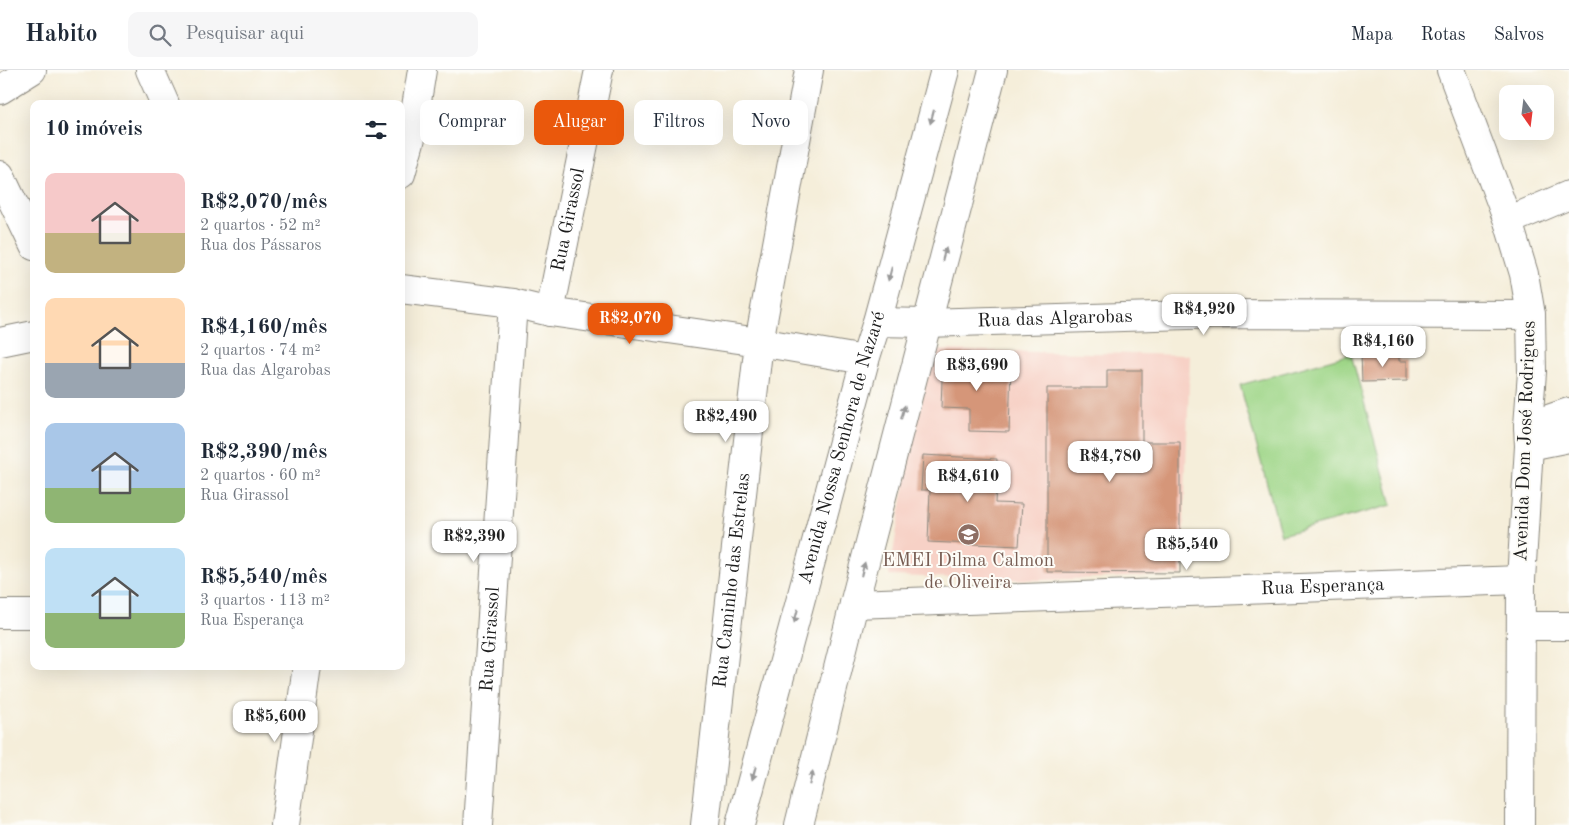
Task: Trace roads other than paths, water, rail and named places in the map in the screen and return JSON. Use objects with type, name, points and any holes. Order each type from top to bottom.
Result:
[{"type":"street","points":[[0,90],[32,70]]},
{"type":"street","points":[[150,70],[163,100]]},
{"type":"street","points":[[405,158],[422,70]]},
{"type":"street","name":"Rua Girassol","points":[[550,312],[599,70]]},
{"type":"street","name":"Rua Caminho das Estrelas","points":[[705,825],[759,342],[809,70]]},
{"type":"street","name":"Avenida Nossa Senhora de Nazaré","points":[[740,825],[945,70]]},
{"type":"street","points":[[799,825],[926,323],[993,70]]},
{"type":"street","name":"Avenida Dom José Rodrigues","points":[[1451,70],[1508,221],[1524,274],[1531,315],[1532,372],[1521,580],[1520,825]]},
{"type":"street","points":[[0,175],[30,238]]},
{"type":"street","points":[[1508,221],[1569,195]]},
{"type":"street","points":[[405,290],[513,303],[550,312],[759,342],[865,360]]},
{"type":"street","name":"Rua Girassol","points":[[478,825],[513,303]]},
{"type":"street","name":"Rua das Algarobas","points":[[877,322],[926,323],[1220,314],[1531,315]]},
{"type":"street","points":[[0,342],[30,336]]},
{"type":"street","points":[[1528,436],[1569,412]]},
{"type":"street","points":[[1528,436],[1569,438]]},
{"type":"street","name":"Rua Esperança","points":[[854,604],[1521,580]]},
{"type":"street","points":[[0,614],[30,614]]},
{"type":"street","points":[[1521,626],[1569,626]]},
{"type":"street","points":[[285,825],[306,670]]},
{"type":"place","name":"EMEI Dilma Calmon de Oliveira","points":[[968,535]]}]
